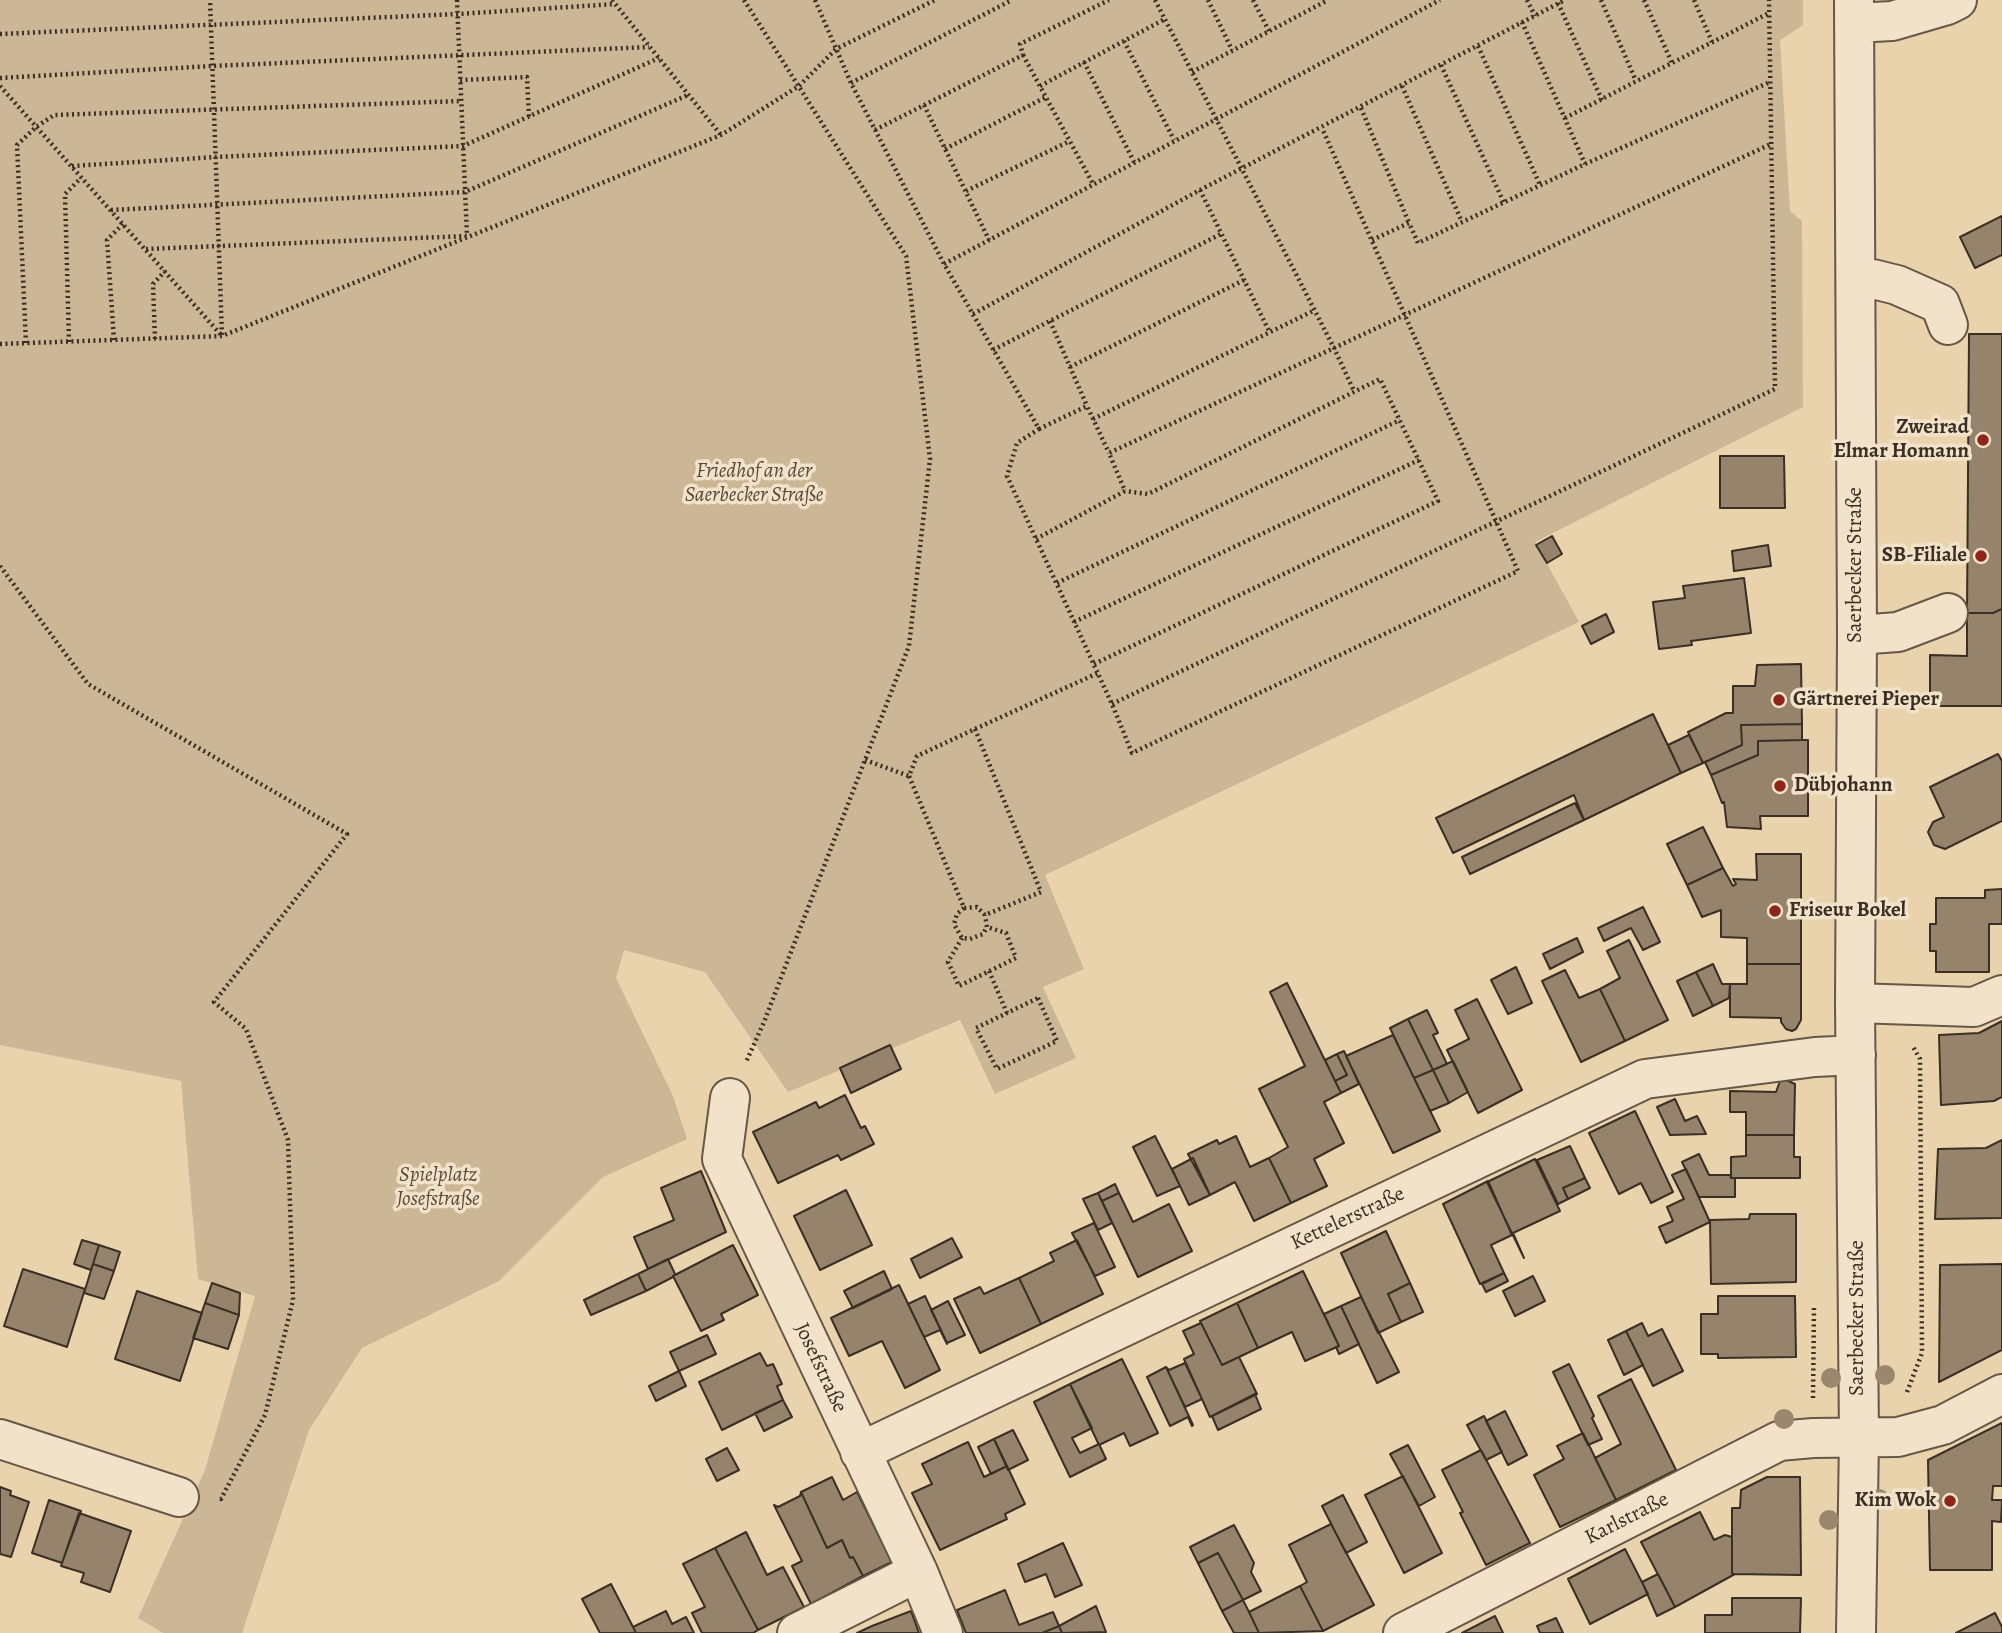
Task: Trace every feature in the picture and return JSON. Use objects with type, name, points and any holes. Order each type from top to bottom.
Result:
[{"type":"street","points":[[1854,12],[1892,21],[1957,0]]},
{"type":"street","name":"Saerbecker Straße","points":[[1854,12],[1857,635],[1855,1003],[1859,1438],[1856,1633]]},
{"type":"street","points":[[1856,279],[1873,279],[1897,285],[1940,304],[1948,325]]},
{"type":"street","points":[[1857,635],[1898,632],[1948,613]]},
{"type":"street","points":[[1855,1003],[1974,1007],[2002,995]]},
{"type":"street","name":"Kettelerstraße","points":[[860,1452],[1645,1079],[1815,1057],[1856,1055]]},
{"type":"street","name":"Josefstraße","points":[[730,1097],[722,1159],[918,1572],[943,1633]]},
{"type":"street","name":"Karlstraße","points":[[1403,1633],[1779,1441],[1898,1437],[1943,1425],[2002,1394]]},
{"type":"street","points":[[0,1440],[178,1497]]},
{"type":"street","points":[[797,1633],[918,1572]]},
{"type":"path","points":[[210,0],[222,336]]},
{"type":"path","points":[[457,0],[467,236]]},
{"type":"path","points":[[730,1097],[764,1022],[909,646],[930,458],[906,256],[744,0]]},
{"type":"path","points":[[815,0],[851,83],[944,264],[1038,429]]},
{"type":"path","points":[[0,344],[222,336],[721,135],[799,86],[836,49],[935,0]]},
{"type":"path","points":[[851,83],[1012,0]]},
{"type":"path","points":[[1093,184],[1023,55],[1020,44],[1109,0]]},
{"type":"path","points":[[1156,0],[1354,391]]},
{"type":"path","points":[[1208,0],[1232,50]]},
{"type":"path","points":[[1253,0],[1269,31]]},
{"type":"path","points":[[1192,72],[1328,0]]},
{"type":"path","points":[[944,264],[1440,0]]},
{"type":"path","points":[[1527,0],[1535,16]]},
{"type":"path","points":[[973,314],[1200,190],[1564,0]]},
{"type":"path","points":[[1601,0],[1636,82]]},
{"type":"path","points":[[1644,0],[1672,64]]},
{"type":"path","points":[[1694,0],[1712,43]]},
{"type":"path","points":[[1112,704],[1774,389],[1769,0]]},
{"type":"path","points":[[0,34],[458,14],[613,2],[721,135]]},
{"type":"path","points":[[1558,3],[1602,100]]},
{"type":"path","points":[[1565,118],[1769,13]]},
{"type":"path","points":[[1040,86],[1165,19]]},
{"type":"path","points":[[1522,22],[1585,164]]},
{"type":"path","points":[[1124,41],[1174,140]]},
{"type":"path","points":[[1478,46],[1540,185]]},
{"type":"path","points":[[0,78],[649,47]]},
{"type":"path","points":[[875,130],[1023,55]]},
{"type":"path","points":[[71,166],[215,156],[463,146],[659,58]]},
{"type":"path","points":[[1084,62],[1134,162]]},
{"type":"path","points":[[1441,65],[1504,203]]},
{"type":"path","points":[[460,80],[527,77],[529,117]]},
{"type":"path","points":[[1361,108],[1418,243],[1585,164],[1770,82]]},
{"type":"path","points":[[0,86],[222,336]]},
{"type":"path","points":[[1402,86],[1462,222]]},
{"type":"path","points":[[110,210],[465,192],[688,95]]},
{"type":"path","points":[[945,149],[1046,97]]},
{"type":"path","points":[[26,343],[17,145],[36,127],[54,116],[461,101]]},
{"type":"path","points":[[924,105],[989,240]]},
{"type":"path","points":[[1087,406],[1038,429],[1017,443],[1007,476],[1132,753],[1518,571],[1322,128]]},
{"type":"path","points":[[965,191],[1070,141]]},
{"type":"path","points":[[1109,453],[1771,144]]},
{"type":"path","points":[[69,342],[65,194],[81,178]]},
{"type":"path","points":[[1200,190],[1270,333]]},
{"type":"path","points":[[1372,240],[1409,223]]},
{"type":"path","points":[[114,340],[107,240],[123,224]]},
{"type":"path","points":[[993,350],[1221,234]]},
{"type":"path","points":[[146,249],[467,236]]},
{"type":"path","points":[[155,339],[153,284],[164,271]]},
{"type":"path","points":[[1070,367],[1244,280]]},
{"type":"path","points":[[1093,419],[1315,310]]},
{"type":"path","points":[[1050,321],[1125,491]]},
{"type":"path","points":[[1037,539],[1125,491],[1148,494],[1380,379],[1438,500],[1094,664]]},
{"type":"path","points":[[1057,583],[1399,420]]},
{"type":"path","points":[[1074,622],[1419,460]]},
{"type":"path","points":[[0,566],[88,684],[347,834],[214,1002],[246,1028],[288,1140],[293,1300],[265,1415],[221,1499],[178,1497]]},
{"type":"path","points":[[964,908],[909,776],[917,756],[1098,673]]},
{"type":"path","points":[[975,729],[1041,892],[985,915]]},
{"type":"path","points":[[865,760],[909,776]]},
{"type":"path","points":[[962,938],[954,924],[957,914],[964,908],[976,907],[985,915],[987,927]]},
{"type":"path","points":[[962,938],[977,938],[987,927]]},
{"type":"path","points":[[962,938],[948,962],[959,986],[1016,958],[1006,933],[987,927]]},
{"type":"path","points":[[989,971],[1007,1013]]},
{"type":"path","points":[[1038,998],[1057,1041],[997,1069],[976,1028],[1007,1013],[1038,998]]},
{"type":"path","points":[[1896,1005],[1897,1021],[1920,1059],[1922,1325],[1922,1353],[1900,1410],[1898,1437]]},
{"type":"green space","name":"Friedhof an der Saerbecker Straße","points":[[0,0],[1803,0],[1803,25],[1780,40],[1790,211],[1802,221],[1803,407],[1535,542],[1579,622],[1045,875],[1084,969],[1043,987],[1076,1058],[995,1094],[960,1020],[788,1092],[705,972],[624,950],[616,978],[673,1096],[687,1139],[603,1177],[499,1281],[362,1348],[309,1430],[242,1633],[163,1633],[138,1618],[205,1470],[255,1296],[198,1279],[181,1081],[0,1045]]},
{"type":"building","points":[[2002,216],[2002,255],[1975,268],[1960,237]]},
{"type":"building","points":[[1969,334],[2002,334],[2002,609],[1993,613],[1967,613]]},
{"type":"building","points":[[1720,456],[1784,456],[1785,508],[1720,508]]},
{"type":"building","points":[[1552,536],[1562,554],[1547,563],[1536,545]]},
{"type":"building","points":[[1768,545],[1771,566],[1734,571],[1732,551]]},
{"type":"building","points":[[1744,578],[1751,633],[1691,641],[1692,645],[1659,649],[1653,602],[1685,598],[1683,586]]},
{"type":"building","points":[[2002,609],[2002,706],[1930,706],[1930,655],[1967,656],[1967,613],[1993,613]]},
{"type":"building","points":[[1606,614],[1614,632],[1591,644],[1582,626]]},
{"type":"building","points":[[1801,664],[1802,724],[1741,725],[1742,745],[1703,763],[1688,732],[1726,713],[1733,713],[1733,686],[1755,686],[1757,665]]},
{"type":"building","points":[[1653,714],[1681,773],[1584,820],[1574,795],[1453,853],[1436,818]]},
{"type":"building","points":[[1802,724],[1802,740],[1758,741],[1758,755],[1711,775],[1705,762],[1742,745],[1741,725]]},
{"type":"building","points":[[1689,735],[1703,763],[1681,773],[1668,745]]},
{"type":"building","points":[[1808,740],[1808,816],[1760,816],[1761,829],[1727,827],[1724,802],[1722,803],[1711,775],[1758,755],[1758,741]]},
{"type":"building","points":[[1998,754],[2002,761],[2002,821],[1945,849],[1934,845],[1928,832],[1933,822],[1944,817],[1930,787]]},
{"type":"building","points":[[1575,803],[1584,820],[1470,874],[1462,857]]},
{"type":"building","points":[[1703,827],[1723,868],[1687,885],[1667,844]]},
{"type":"building","points":[[1756,854],[1801,854],[1801,964],[1747,964],[1747,938],[1721,937],[1721,910],[1702,917],[1687,885],[1723,868],[1733,886],[1736,884],[1733,879],[1757,880]]},
{"type":"building","points":[[2002,889],[2002,924],[1989,924],[1989,972],[1936,972],[1936,951],[1930,951],[1930,924],[1936,924],[1936,898],[1985,898],[1985,890]]},
{"type":"building","points":[[1643,907],[1660,942],[1643,950],[1631,928],[1604,941],[1598,928]]},
{"type":"building","points":[[1577,938],[1583,952],[1550,969],[1543,954]]},
{"type":"building","points":[[1629,940],[1668,1020],[1625,1041],[1600,989],[1620,978],[1607,951]]},
{"type":"building","points":[[1713,964],[1722,984],[1730,984],[1729,998],[1713,1006],[1696,972]]},
{"type":"building","points":[[1747,964],[1801,964],[1801,1020],[1796,1029],[1786,1029],[1781,1018],[1730,1017],[1730,984],[1747,984]]},
{"type":"building","points":[[1516,967],[1532,1003],[1508,1014],[1491,980]]},
{"type":"building","points":[[1565,970],[1579,998],[1600,989],[1625,1041],[1581,1062],[1542,981]]},
{"type":"building","points":[[1696,972],[1713,1006],[1693,1016],[1677,981]]},
{"type":"building","points":[[1287,983],[1341,1093],[1324,1102],[1344,1143],[1314,1159],[1327,1186],[1291,1203],[1269,1158],[1288,1147],[1259,1089],[1305,1066],[1270,992]]},
{"type":"building","points":[[1477,999],[1522,1090],[1478,1113],[1447,1050],[1469,1039],[1455,1010]]},
{"type":"building","points":[[1427,1010],[1438,1033],[1433,1035],[1447,1064],[1433,1070],[1408,1019]]},
{"type":"building","points":[[1408,1019],[1433,1070],[1414,1078],[1390,1028]]},
{"type":"building","points":[[2002,1021],[2002,1097],[1994,1101],[1941,1105],[1939,1035],[1979,1033]]},
{"type":"building","points":[[1393,1035],[1440,1131],[1393,1153],[1346,1056]]},
{"type":"building","points":[[890,1045],[901,1069],[851,1093],[840,1068]]},
{"type":"building","points":[[1344,1051],[1359,1084],[1341,1093],[1335,1081],[1347,1075],[1337,1054]]},
{"type":"building","points":[[1337,1054],[1347,1075],[1335,1081],[1325,1060]]},
{"type":"building","points":[[1453,1061],[1468,1092],[1449,1103],[1433,1070]]},
{"type":"building","points":[[1433,1070],[1449,1103],[1430,1111],[1414,1078]]},
{"type":"building","points":[[1786,1080],[1795,1084],[1794,1135],[1746,1135],[1746,1112],[1730,1112],[1730,1091],[1776,1092],[1780,1081]]},
{"type":"building","points":[[845,1095],[861,1128],[865,1126],[874,1144],[841,1160],[838,1155],[778,1183],[753,1132],[816,1102],[819,1108]]},
{"type":"building","points":[[1675,1099],[1685,1121],[1697,1116],[1706,1134],[1670,1135],[1657,1107]]},
{"type":"building","points":[[1635,1111],[1673,1192],[1651,1203],[1641,1183],[1619,1194],[1589,1133]]},
{"type":"building","points":[[1746,1135],[1794,1135],[1794,1157],[1800,1157],[1800,1178],[1731,1178],[1731,1157],[1746,1156]]},
{"type":"building","points":[[1155,1136],[1180,1186],[1157,1196],[1133,1147]]},
{"type":"building","points":[[1236,1136],[1250,1167],[1269,1158],[1291,1203],[1254,1221],[1235,1182],[1210,1195],[1188,1154],[1217,1140],[1219,1144]]},
{"type":"building","points":[[2002,1140],[2002,1218],[1935,1219],[1938,1149],[1986,1148]]},
{"type":"building","points":[[1570,1146],[1585,1178],[1563,1188],[1568,1199],[1558,1204],[1537,1160]]},
{"type":"building","points":[[1699,1154],[1709,1175],[1730,1175],[1735,1178],[1735,1197],[1699,1197],[1682,1162]]},
{"type":"building","points":[[1193,1158],[1210,1195],[1189,1205],[1172,1169]]},
{"type":"building","points":[[1535,1159],[1560,1211],[1513,1233],[1524,1258],[1487,1182]]},
{"type":"building","points":[[1686,1169],[1710,1222],[1666,1243],[1659,1227],[1673,1221],[1667,1207],[1684,1199],[1672,1175]]},
{"type":"building","points":[[701,1171],[726,1232],[648,1269],[634,1237],[674,1220],[661,1188]]},
{"type":"building","points":[[1585,1178],[1590,1188],[1568,1199],[1563,1188]]},
{"type":"building","points":[[1488,1181],[1512,1235],[1491,1245],[1504,1273],[1480,1284],[1443,1204]]},
{"type":"building","points":[[1115,1184],[1119,1193],[1102,1201],[1098,1193]]},
{"type":"building","points":[[846,1190],[872,1245],[820,1270],[794,1216]]},
{"type":"building","points":[[1098,1193],[1112,1223],[1098,1230],[1083,1199]]},
{"type":"building","points":[[1119,1193],[1133,1222],[1169,1204],[1192,1251],[1138,1277],[1102,1201]]},
{"type":"building","points":[[1750,1214],[1796,1214],[1796,1282],[1711,1284],[1710,1220],[1749,1219]]},
{"type":"building","points":[[1094,1223],[1115,1267],[1095,1276],[1072,1233]]},
{"type":"building","points":[[1386,1231],[1410,1283],[1388,1294],[1401,1322],[1378,1333],[1341,1253]]},
{"type":"building","points":[[952,1238],[962,1257],[920,1278],[911,1259]]},
{"type":"building","points":[[82,1240],[99,1245],[91,1270],[74,1264]]},
{"type":"building","points":[[1077,1240],[1103,1294],[1041,1324],[1019,1278],[1054,1261],[1050,1253]]},
{"type":"building","points":[[99,1245],[120,1252],[114,1271],[93,1264]]},
{"type":"building","points":[[733,1245],[758,1295],[721,1314],[724,1320],[701,1331],[673,1276]]},
{"type":"building","points":[[668,1259],[675,1274],[673,1277],[646,1291],[638,1274]]},
{"type":"building","points":[[93,1264],[114,1271],[104,1299],[84,1293]]},
{"type":"building","points":[[2002,1264],[2002,1350],[1939,1382],[1940,1265]]},
{"type":"building","points":[[23,1269],[85,1289],[67,1347],[4,1326]]},
{"type":"building","points":[[884,1271],[892,1289],[853,1308],[844,1291]]},
{"type":"building","points":[[1303,1271],[1339,1346],[1305,1361],[1292,1332],[1258,1348],[1237,1303]]},
{"type":"building","points":[[1504,1273],[1508,1281],[1486,1292],[1482,1284]]},
{"type":"building","points":[[638,1274],[646,1291],[591,1315],[584,1300]]},
{"type":"building","points":[[1533,1276],[1545,1301],[1515,1316],[1503,1291]]},
{"type":"building","points":[[1019,1278],[1041,1324],[980,1353],[954,1299],[980,1287],[984,1294]]},
{"type":"building","points":[[212,1283],[240,1293],[239,1315],[205,1303]]},
{"type":"building","points":[[1410,1283],[1423,1312],[1401,1322],[1388,1294]]},
{"type":"building","points":[[899,1285],[940,1370],[905,1388],[882,1341],[849,1356],[831,1318]]},
{"type":"building","points":[[137,1291],[202,1313],[180,1381],[115,1359]]},
{"type":"building","points":[[925,1296],[947,1344],[940,1330],[924,1337],[908,1304]]},
{"type":"building","points":[[1718,1296],[1795,1296],[1796,1357],[1718,1358],[1718,1354],[1701,1354],[1701,1314],[1718,1314]]},
{"type":"building","points":[[1361,1297],[1399,1372],[1377,1383],[1341,1306]]},
{"type":"building","points":[[948,1301],[965,1335],[947,1343],[931,1310]]},
{"type":"building","points":[[205,1303],[239,1315],[228,1349],[193,1338]]},
{"type":"building","points":[[1237,1303],[1258,1348],[1222,1365],[1200,1321]]},
{"type":"building","points":[[1341,1306],[1359,1344],[1339,1354],[1336,1347],[1339,1346],[1324,1314]]},
{"type":"building","points":[[1201,1323],[1222,1365],[1239,1357],[1257,1394],[1210,1417],[1184,1359],[1194,1354],[1183,1331]]},
{"type":"building","points":[[1642,1323],[1648,1336],[1662,1329],[1683,1371],[1653,1386],[1626,1331]]},
{"type":"building","points":[[1626,1331],[1643,1365],[1624,1375],[1608,1340]]},
{"type":"building","points":[[707,1335],[716,1354],[679,1371],[670,1352]]},
{"type":"building","points":[[760,1353],[767,1366],[773,1364],[782,1384],[777,1386],[783,1400],[722,1430],[699,1382]]},
{"type":"building","points":[[1122,1359],[1158,1433],[1130,1446],[1124,1433],[1099,1445],[1070,1384]]},
{"type":"building","points":[[1185,1363],[1202,1399],[1185,1407],[1166,1367],[1169,1370]]},
{"type":"building","points":[[1569,1364],[1602,1439],[1588,1445],[1553,1372]]},
{"type":"building","points":[[1166,1367],[1192,1426],[1188,1417],[1170,1426],[1147,1377]]},
{"type":"building","points":[[679,1371],[686,1386],[656,1401],[649,1386]]},
{"type":"building","points":[[1631,1379],[1676,1470],[1616,1500],[1595,1458],[1621,1444],[1598,1396]]},
{"type":"building","points":[[1070,1384],[1092,1428],[1072,1438],[1080,1453],[1099,1444],[1106,1459],[1070,1477],[1034,1402]]},
{"type":"building","points":[[1255,1394],[1261,1409],[1218,1430],[1212,1416]]},
{"type":"building","points":[[783,1400],[792,1417],[764,1431],[755,1413]]},
{"type":"building","points":[[1505,1411],[1527,1455],[1508,1465],[1486,1421]]},
{"type":"building","points":[[1484,1416],[1502,1452],[1486,1460],[1467,1425]]},
{"type":"building","points":[[2002,1423],[2002,1486],[1993,1486],[1992,1500],[2002,1500],[2001,1522],[1992,1521],[1992,1570],[1930,1570],[1928,1460]]},
{"type":"building","points":[[1013,1430],[1028,1460],[1008,1470],[994,1439]]},
{"type":"building","points":[[1583,1433],[1616,1500],[1560,1527],[1534,1475],[1564,1459],[1557,1446]]},
{"type":"building","points":[[994,1439],[1007,1466],[991,1474],[978,1447]]},
{"type":"building","points":[[968,1442],[984,1477],[1007,1466],[1025,1504],[1005,1514],[1007,1519],[940,1550],[912,1493],[932,1484],[922,1464]]},
{"type":"building","points":[[1408,1445],[1435,1497],[1419,1506],[1390,1454]]},
{"type":"building","points":[[727,1448],[739,1470],[717,1481],[706,1459]]},
{"type":"building","points":[[1481,1450],[1530,1543],[1486,1565],[1442,1470]]},
{"type":"building","points":[[1403,1476],[1442,1553],[1404,1573],[1365,1495]]},
{"type":"building","points":[[832,1477],[843,1500],[857,1492],[892,1562],[863,1576],[853,1557],[850,1558],[842,1540],[827,1548],[801,1492]]},
{"type":"building","points":[[1767,1477],[1800,1477],[1801,1575],[1732,1574],[1732,1508],[1740,1508],[1741,1490]]},
{"type":"building","points":[[0,1487],[11,1491],[10,1495],[29,1502],[11,1557],[0,1554]]},
{"type":"building","points":[[801,1492],[827,1548],[842,1540],[850,1558],[853,1557],[863,1576],[811,1604],[792,1566],[802,1561],[774,1505],[778,1507],[800,1496]]},
{"type":"building","points":[[1343,1495],[1367,1542],[1346,1553],[1322,1506]]},
{"type":"building","points":[[49,1500],[81,1511],[62,1563],[32,1553]]},
{"type":"building","points":[[1700,1512],[1714,1540],[1725,1535],[1732,1537],[1732,1574],[1735,1574],[1675,1607],[1641,1542]]},
{"type":"building","points":[[79,1513],[131,1531],[110,1592],[81,1582],[84,1573],[61,1566]]},
{"type":"building","points":[[1331,1524],[1374,1605],[1323,1631],[1300,1586],[1307,1582],[1289,1545]]},
{"type":"building","points":[[1234,1525],[1254,1563],[1251,1572],[1261,1591],[1243,1600],[1218,1553],[1198,1563],[1190,1547]]},
{"type":"building","points":[[746,1532],[767,1575],[783,1567],[804,1607],[758,1630],[715,1548]]},
{"type":"building","points":[[1063,1543],[1082,1585],[1055,1597],[1046,1574],[1025,1582],[1018,1564]]},
{"type":"building","points":[[715,1548],[758,1630],[753,1633],[702,1633],[692,1613],[705,1607],[683,1564]]},
{"type":"building","points":[[1625,1549],[1648,1594],[1590,1624],[1568,1579]]},
{"type":"building","points":[[1218,1553],[1243,1600],[1222,1611],[1198,1563]]},
{"type":"building","points":[[1658,1574],[1675,1607],[1657,1616],[1642,1582]]},
{"type":"building","points":[[611,1584],[636,1633],[600,1633],[582,1599]]},
{"type":"building","points":[[1300,1586],[1323,1631],[1259,1633],[1249,1612]]},
{"type":"building","points":[[1005,1590],[1019,1625],[1053,1612],[1059,1626],[1042,1633],[966,1633],[957,1610]]},
{"type":"building","points":[[1732,1598],[1801,1598],[1800,1633],[1705,1633],[1705,1615],[1732,1615]]},
{"type":"building","points":[[1243,1600],[1259,1633],[1234,1633],[1222,1611]]},
{"type":"building","points":[[1096,1606],[1106,1632],[1062,1633],[1059,1626]]},
{"type":"building","points":[[666,1611],[672,1624],[686,1617],[694,1633],[636,1633],[633,1627]]},
{"type":"building","points":[[911,1611],[919,1633],[857,1633],[872,1626]]},
{"type":"building","points":[[1995,1613],[2002,1633],[1956,1633]]},
{"type":"building","points":[[1495,1616],[1503,1633],[1462,1633]]},
{"type":"building","points":[[1556,1618],[1563,1633],[1540,1633],[1537,1626]]},
{"type":"building","points":[[1059,1626],[1062,1633],[1042,1633]]},
{"type":"place","name":"Zweirad Elmar Homann","points":[[1983,440]]},
{"type":"place","name":"SB-Filiale","points":[[1981,556]]},
{"type":"place","name":"Gärtnerei Pieper","points":[[1779,700]]},
{"type":"place","name":"Dübjohann","points":[[1780,786]]},
{"type":"place","name":"Friseur Bokel","points":[[1775,911]]},
{"type":"place","name":"Kim Wok","points":[[1950,1501]]},
{"type":"park label","name":"Spielplatz Josefstraße","points":[[438,1188]]}]
